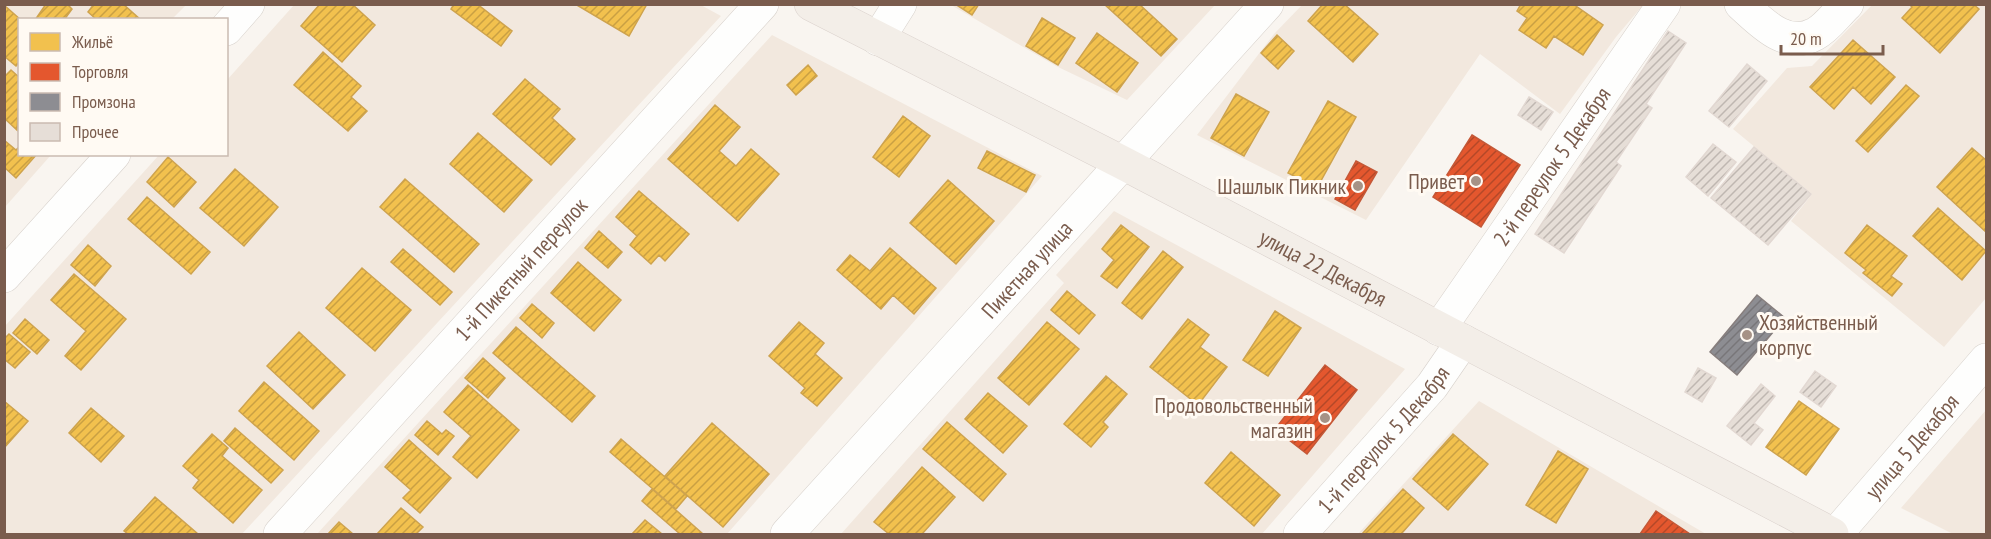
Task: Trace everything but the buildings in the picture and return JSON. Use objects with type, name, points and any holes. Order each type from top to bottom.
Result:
[{"type":"main road","name":"улица 22 Декабря","points":[[811,4],[1123,163],[1451,335],[1818,532]]},
{"type":"street","points":[[228,27],[248,4]]},
{"type":"street","name":"1-й Пикетный переулок","points":[[279,534],[762,4]]},
{"type":"street","points":[[878,39],[900,4]]},
{"type":"street","name":"Пикетная улица","points":[[787,534],[1267,4]]},
{"type":"street","name":"2-й переулок 5 Декабря","points":[[1451,335],[1664,4]]},
{"type":"street","points":[[1741,4],[1772,32],[1792,39],[1815,34],[1847,4]]},
{"type":"street","points":[[4,276],[112,156]]},
{"type":"street","name":"1-й переулок 5 Декабря","points":[[1300,534],[1432,386],[1451,335]]},
{"type":"street","name":"улица 5 Декабря","points":[[1818,532],[1986,360]]},
{"type":"shaded area","points":[[699,4],[721,16],[242,534],[5,534],[5,326],[158,156],[228,156],[228,79],[294,5]]},
{"type":"shaded area","points":[[5,5],[186,5],[173,18],[18,18],[18,156],[50,156],[5,207]]},
{"type":"shaded area","points":[[951,5],[1215,5],[1127,100],[1056,66]]},
{"type":"shaded area","points":[[1302,5],[1643,5],[1616,37],[1560,114],[1480,54],[1366,220],[1197,135],[1274,34]]},
{"type":"shaded area","points":[[1872,5],[1986,5],[1986,298],[1944,347],[1791,221],[1812,194],[1733,129],[1787,68],[1812,66]]},
{"type":"shaded area","points":[[772,35],[1042,176],[727,534],[317,534]]},
{"type":"shaded area","points":[[1114,211],[1405,369],[1262,534],[841,534],[1064,283],[1056,275]]},
{"type":"shaded area","points":[[1479,401],[1706,534],[1358,534]]},
{"type":"shaded area","points":[[1986,410],[1986,534],[1953,534],[1901,508]]},
{"type":"place","name":"Привет","points":[[1476,181]]},
{"type":"place","name":"Шашлык Пикник","points":[[1358,186]]},
{"type":"place","name":"Хозяйственный корпус","points":[[1747,335]]},
{"type":"place","name":"Продовольственный магазин","points":[[1325,418]]}]
